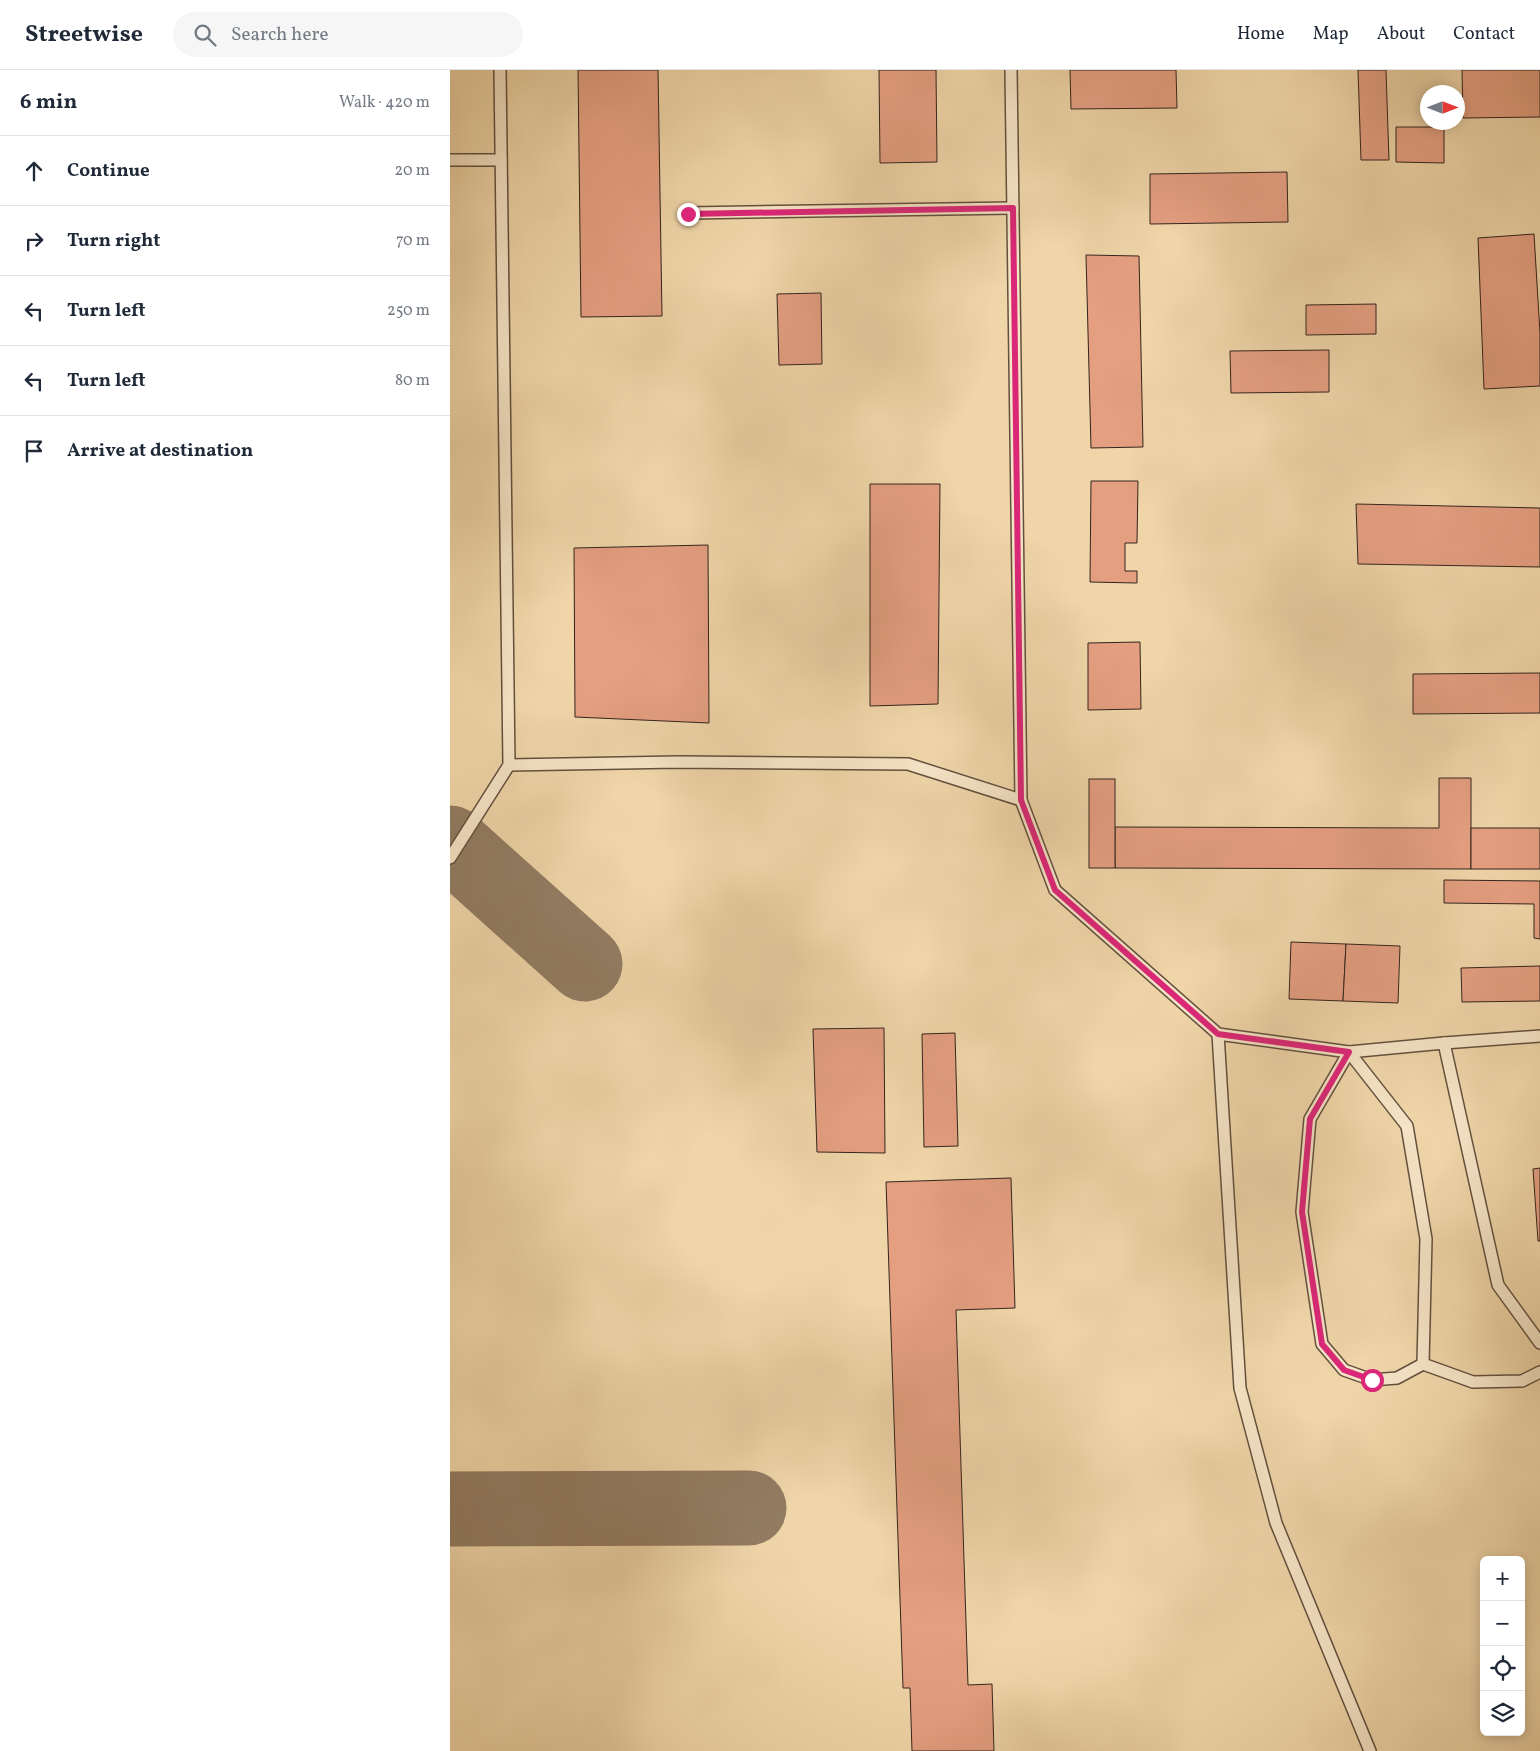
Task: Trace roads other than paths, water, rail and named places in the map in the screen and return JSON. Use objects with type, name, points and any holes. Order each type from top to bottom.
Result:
[{"type":"lane","points":[[450,858],[509,765],[500,70]]},
{"type":"lane","points":[[1011,70],[1021,800],[1055,890],[1218,1034],[1349,1052],[1540,1036]]},
{"type":"lane","points":[[450,160],[501,160]]},
{"type":"lane","points":[[688,214],[1013,208]]},
{"type":"lane","points":[[509,765],[677,762],[908,764],[1021,800]]},
{"type":"lane","points":[[1218,1034],[1240,1388],[1276,1522],[1370,1751]]},
{"type":"lane","points":[[1444,1043],[1498,1285],[1540,1343]]},
{"type":"lane","points":[[1349,1052],[1407,1126],[1426,1239],[1423,1364]]},
{"type":"lane","points":[[1349,1052],[1310,1119],[1302,1212],[1322,1344],[1344,1370],[1372,1380],[1397,1378],[1423,1364],[1473,1382],[1522,1380],[1540,1372]]}]
